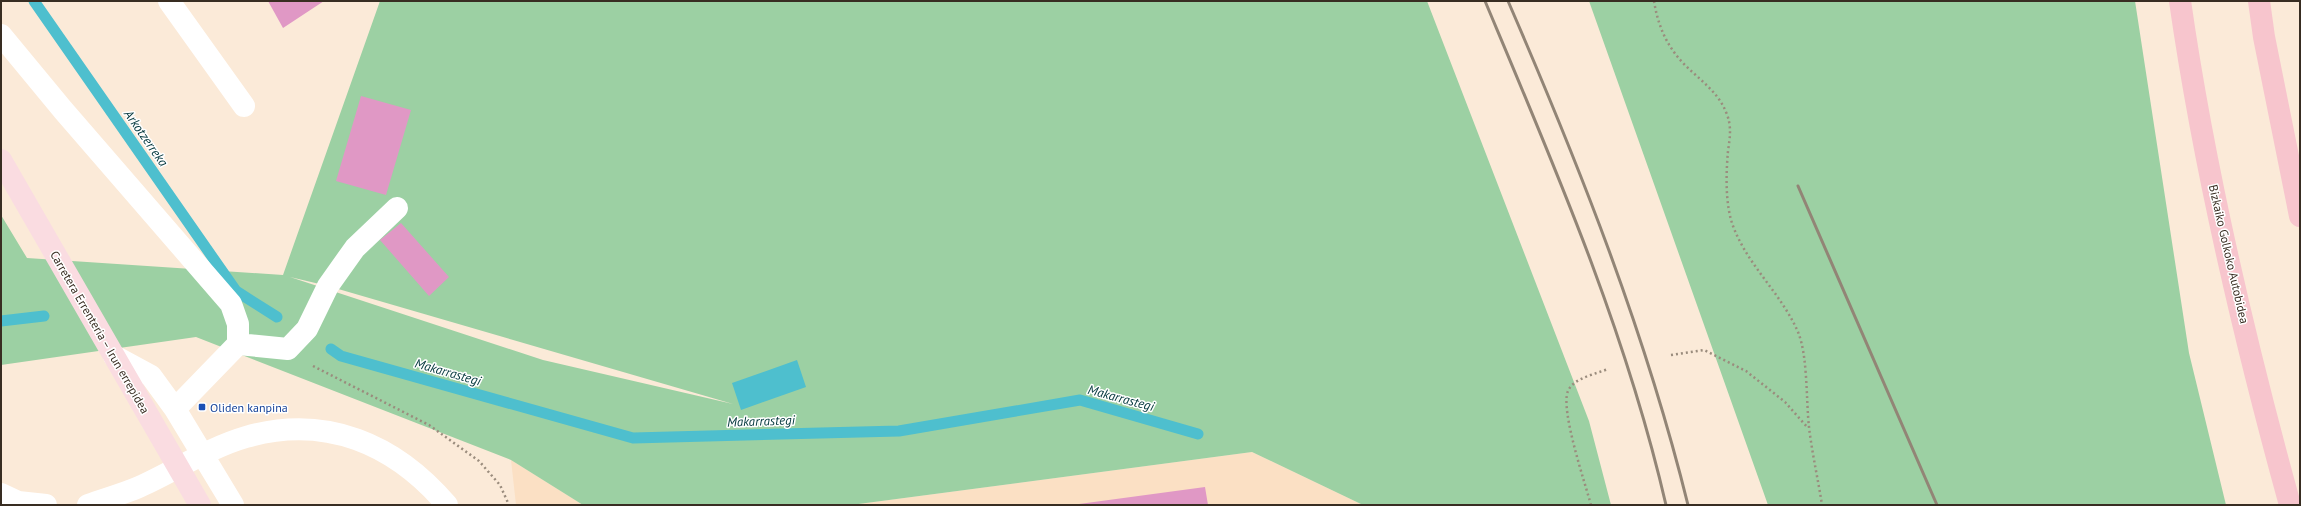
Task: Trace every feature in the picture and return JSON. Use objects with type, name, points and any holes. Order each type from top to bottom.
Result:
[{"type":"highway","name":"Bizkaiko Golkoko Autobidea","points":[[2180,1],[2190,72],[2225,241],[2271,436],[2290,505]]},
{"type":"highway","points":[[2259,1],[2264,37],[2300,216]]},
{"type":"main road","name":"Carretera Errenteria – Irun errepidea","points":[[1,160],[200,505]]},
{"type":"street","points":[[169,1],[244,106]]},
{"type":"street","points":[[1,35],[63,110],[231,304],[238,324],[238,344],[175,409]]},
{"type":"street","points":[[238,344],[288,349],[307,330],[328,286],[355,248],[397,208]]},
{"type":"street","points":[[114,356],[151,376],[175,409],[233,505]]},
{"type":"street","points":[[88,505],[138,487],[218,448],[246,437],[273,431],[320,430],[351,437],[392,454],[423,478],[447,505]]},
{"type":"street","points":[[123,505],[138,487]]},
{"type":"street","points":[[13,500],[46,505]]},
{"type":"path","points":[[1654,1],[1656,16],[1665,40],[1685,65],[1709,87],[1726,112],[1731,135],[1728,151],[1728,191],[1733,225],[1749,259],[1782,306],[1798,332],[1806,381],[1809,429],[1822,505]]},
{"type":"path","points":[[288,349],[314,367],[429,424],[479,461],[500,485],[509,505]]},
{"type":"path","points":[[1671,355],[1704,350],[1746,371],[1785,402],[1809,429]]},
{"type":"path","points":[[1591,505],[1565,407],[1568,390],[1578,380],[1608,369]]},
{"type":"shaded area","points":[[1252,452],[1363,505],[851,505]]},
{"type":"shaded area","points":[[511,460],[583,505],[516,505]]},
{"type":"green space","points":[[380,1],[1427,1],[1589,421],[1611,505],[1363,505],[1252,452],[851,505],[583,505],[511,460],[196,337],[1,365],[1,215],[27,258],[283,275]],"holes":[[[290,277],[328,286],[733,404],[543,360]]]},
{"type":"green space","points":[[1589,1],[2135,1],[2189,353],[2226,505],[1768,505]]},
{"type":"water","points":[[797,360],[806,387],[741,410],[732,383]]},
{"type":"building","points":[[268,1],[324,1],[283,28]]},
{"type":"building","points":[[361,96],[411,110],[386,195],[336,181]]},
{"type":"building","points":[[401,223],[449,277],[429,296],[380,240]]},
{"type":"building","points":[[1205,487],[1208,505],[1079,505],[1079,504]]},
{"type":"waterway","name":"Arkotzerreka","points":[[34,1],[236,291],[277,317]]},
{"type":"waterway","points":[[1,321],[44,316]]},
{"type":"waterway","name":"Makarrastegi","points":[[331,349],[341,356],[633,438],[899,431],[1080,400],[1198,434]]},
{"type":"railway","points":[[1485,1],[1537,124],[1609,312],[1631,376],[1650,440],[1666,505]]},
{"type":"railway","points":[[1508,1],[1585,187],[1631,312],[1671,440],[1688,505]]},
{"type":"railway","points":[[1798,186],[1937,505]]},
{"type":"place","name":"Oliden kanpina","points":[[202,407]]}]
